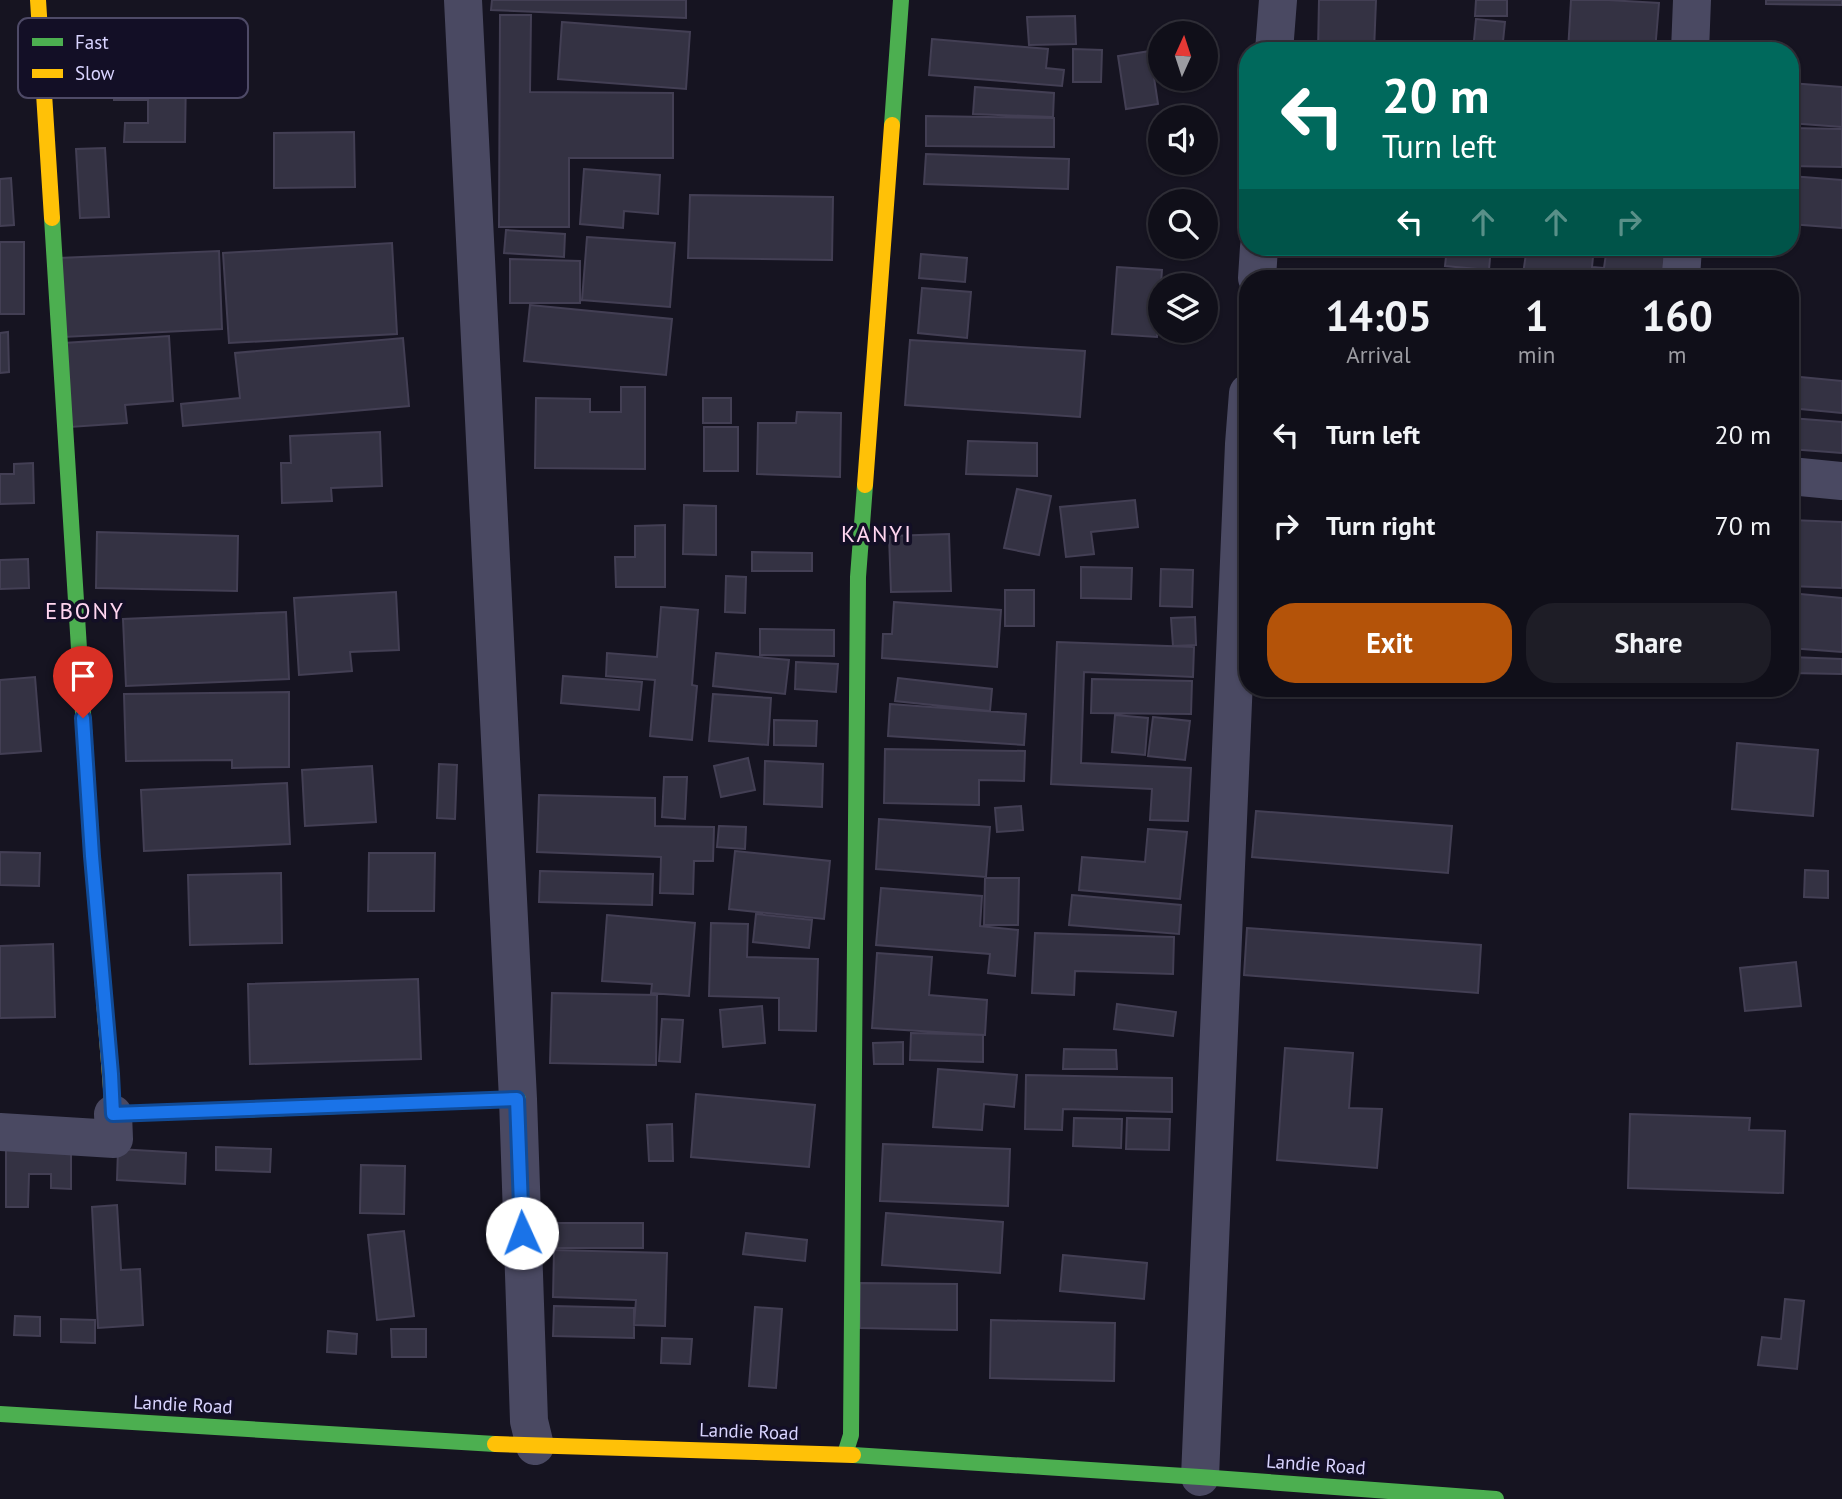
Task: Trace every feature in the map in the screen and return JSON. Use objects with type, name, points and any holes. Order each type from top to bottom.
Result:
[{"type":"street","points":[[38,0],[39,18]]},
{"type":"street","points":[[463,0],[517,1099],[529,1421],[535,1446]]},
{"type":"street","points":[[845,1454],[851,1435],[858,577],[901,0]]},
{"type":"street","points":[[1275,42],[1278,0]]},
{"type":"street","points":[[1690,42],[1692,0]]},
{"type":"street","points":[[0,1132],[114,1139],[92,856],[44,98]]},
{"type":"street","points":[[1799,477],[1842,481]]},
{"type":"street","points":[[1200,1477],[1239,601]]},
{"type":"street","points":[[113,1114],[517,1099]]},
{"type":"street","name":"Landie Road","points":[[0,1415],[535,1446],[845,1454],[1496,1499]]},
{"type":"building","points":[[492,0],[686,0],[686,18],[491,10]]},
{"type":"building","points":[[1319,0],[1376,0],[1374,42],[1318,42]]},
{"type":"building","points":[[1476,0],[1507,0],[1507,16],[1475,16]]},
{"type":"building","points":[[1571,0],[1659,3],[1656,42],[1569,42]]},
{"type":"building","points":[[1766,0],[1842,0],[1842,5],[1766,4]]},
{"type":"building","points":[[500,15],[531,15],[530,92],[673,93],[673,158],[569,158],[569,227],[499,227]]},
{"type":"building","points":[[1075,16],[1076,44],[1029,45],[1027,17]]},
{"type":"building","points":[[1476,19],[1505,22],[1503,42],[1474,42]]},
{"type":"building","points":[[562,22],[690,32],[686,89],[558,79]]},
{"type":"building","points":[[932,39],[1048,49],[1046,68],[1064,70],[1062,86],[929,75]]},
{"type":"building","points":[[1073,49],[1102,50],[1101,82],[1073,82]]},
{"type":"building","points":[[1148,51],[1148,91],[1156,91],[1158,104],[1126,109],[1118,56]]},
{"type":"building","points":[[1799,84],[1842,87],[1842,127],[1799,124]]},
{"type":"building","points":[[975,87],[1054,93],[1053,117],[973,114]]},
{"type":"building","points":[[186,98],[185,142],[124,142],[125,123],[148,123],[148,100],[114,100]]},
{"type":"building","points":[[926,116],[1054,118],[1054,147],[926,146]]},
{"type":"building","points":[[1799,128],[1842,129],[1842,167],[1799,166]]},
{"type":"building","points":[[354,132],[355,187],[274,188],[274,133]]},
{"type":"building","points":[[105,148],[109,217],[80,218],[76,149]]},
{"type":"building","points":[[926,154],[1069,159],[1068,189],[924,184]]},
{"type":"building","points":[[584,169],[660,175],[658,214],[624,211],[623,228],[580,224]]},
{"type":"building","points":[[1799,177],[1842,180],[1842,228],[1799,225]]},
{"type":"building","points":[[11,178],[14,225],[0,226],[0,179]]},
{"type":"building","points":[[690,195],[833,197],[832,260],[688,258]]},
{"type":"building","points":[[506,230],[565,234],[564,257],[504,253]]},
{"type":"building","points":[[587,237],[675,243],[670,307],[582,300]]},
{"type":"building","points":[[0,242],[24,242],[24,314],[0,314]]},
{"type":"building","points":[[392,243],[397,334],[229,343],[223,253]]},
{"type":"building","points":[[219,251],[222,329],[63,337],[59,258]]},
{"type":"building","points":[[921,254],[967,258],[965,282],[919,278]]},
{"type":"building","points":[[1446,256],[1490,256],[1489,270],[1445,266]]},
{"type":"building","points":[[1526,256],[1593,256],[1592,267],[1604,268],[1606,256],[1665,256],[1663,270],[1524,270]]},
{"type":"building","points":[[510,259],[580,261],[580,303],[510,303]]},
{"type":"building","points":[[1117,267],[1162,270],[1162,273],[1148,273],[1148,336],[1112,334]]},
{"type":"building","points":[[922,288],[971,292],[967,338],[918,333]]},
{"type":"building","points":[[530,305],[672,319],[666,375],[524,361]]},
{"type":"building","points":[[8,332],[9,372],[0,373],[0,333]]},
{"type":"building","points":[[169,336],[173,401],[125,405],[127,423],[70,427],[64,343]]},
{"type":"building","points":[[403,338],[409,406],[183,426],[181,404],[240,398],[235,353]]},
{"type":"building","points":[[910,340],[1085,351],[1080,417],[905,405]]},
{"type":"building","points":[[1799,377],[1842,381],[1842,413],[1799,409]]},
{"type":"building","points":[[621,387],[645,387],[645,469],[535,468],[536,398],[590,399],[590,412],[621,412]]},
{"type":"building","points":[[703,398],[731,398],[731,423],[703,423]]},
{"type":"building","points":[[797,412],[841,413],[840,477],[757,474],[758,423],[796,423]]},
{"type":"building","points":[[1799,419],[1842,422],[1842,453],[1799,450]]},
{"type":"building","points":[[704,427],[738,427],[738,471],[704,471]]},
{"type":"building","points":[[380,432],[382,486],[331,488],[332,501],[282,503],[281,463],[291,463],[290,436]]},
{"type":"building","points":[[968,441],[1037,443],[1037,476],[966,474]]},
{"type":"building","points":[[33,463],[34,503],[0,504],[0,474],[14,474],[14,464]]},
{"type":"building","points":[[1017,489],[1051,496],[1039,555],[1004,548]]},
{"type":"building","points":[[1135,500],[1138,527],[1091,532],[1094,554],[1066,557],[1060,507]]},
{"type":"building","points":[[684,505],[716,506],[716,555],[683,554]]},
{"type":"building","points":[[1799,520],[1842,522],[1842,588],[1799,586]]},
{"type":"building","points":[[665,525],[665,587],[616,587],[615,557],[635,557],[635,526]]},
{"type":"building","points":[[97,532],[238,536],[237,591],[96,588]]},
{"type":"building","points":[[949,534],[951,591],[891,592],[889,536]]},
{"type":"building","points":[[752,552],[812,553],[812,571],[752,571]]},
{"type":"building","points":[[28,559],[29,588],[0,589],[0,560]]},
{"type":"building","points":[[1081,567],[1132,568],[1131,599],[1081,598]]},
{"type":"building","points":[[1161,569],[1193,570],[1192,607],[1160,606]]},
{"type":"building","points":[[726,576],[746,577],[745,613],[725,612]]},
{"type":"building","points":[[1005,590],[1034,590],[1034,626],[1005,626]]},
{"type":"building","points":[[396,592],[399,650],[350,652],[352,671],[299,675],[294,598]]},
{"type":"building","points":[[1799,594],[1842,598],[1842,652],[1799,649]]},
{"type":"building","points":[[894,602],[1001,610],[997,667],[882,658],[883,634],[892,634]]},
{"type":"building","points":[[661,607],[698,610],[692,685],[697,686],[692,740],[650,736],[655,680],[606,676],[607,653],[657,657]]},
{"type":"building","points":[[286,612],[289,679],[126,686],[123,619]]},
{"type":"building","points":[[1195,617],[1196,645],[1173,646],[1171,618]]},
{"type":"building","points":[[760,629],[834,630],[834,656],[760,655]]},
{"type":"building","points":[[1057,642],[1194,647],[1193,677],[1084,672],[1081,763],[1191,768],[1188,821],[1150,820],[1152,789],[1051,784]]},
{"type":"building","points":[[716,653],[789,660],[785,694],[713,686]]},
{"type":"building","points":[[1799,657],[1842,659],[1842,674],[1799,673]]},
{"type":"building","points":[[796,662],[838,664],[836,692],[795,689]]},
{"type":"building","points":[[563,676],[642,682],[639,710],[561,703]]},
{"type":"building","points":[[35,677],[41,751],[0,754],[0,680]]},
{"type":"building","points":[[898,678],[992,689],[990,711],[895,701]]},
{"type":"building","points":[[1092,679],[1192,681],[1191,714],[1091,713]]},
{"type":"building","points":[[289,692],[289,767],[232,768],[232,760],[126,761],[124,694]]},
{"type":"building","points":[[713,694],[771,698],[768,745],[709,741]]},
{"type":"building","points":[[890,704],[1026,714],[1024,745],[888,736]]},
{"type":"building","points":[[1115,715],[1148,718],[1145,755],[1112,752]]},
{"type":"building","points":[[1153,717],[1190,721],[1185,760],[1148,756]]},
{"type":"building","points":[[774,720],[817,721],[816,746],[774,745]]},
{"type":"building","points":[[1737,743],[1818,750],[1813,816],[1732,809]]},
{"type":"building","points":[[885,749],[1025,751],[1024,781],[979,780],[979,805],[884,803]]},
{"type":"building","points":[[748,758],[755,790],[721,797],[714,766]]},
{"type":"building","points":[[765,761],[823,764],[822,807],[764,804]]},
{"type":"building","points":[[439,764],[457,765],[455,819],[437,818]]},
{"type":"building","points":[[372,766],[376,822],[305,826],[302,770]]},
{"type":"building","points":[[664,777],[687,777],[685,819],[662,817]]},
{"type":"building","points":[[287,783],[290,844],[144,851],[141,790]]},
{"type":"building","points":[[539,795],[655,798],[655,826],[714,827],[713,861],[694,861],[693,894],[660,893],[661,857],[537,852]]},
{"type":"building","points":[[1021,806],[1023,830],[997,832],[995,808]]},
{"type":"building","points":[[1256,811],[1452,826],[1448,873],[1252,857]]},
{"type":"building","points":[[879,819],[990,827],[986,877],[876,869]]},
{"type":"building","points":[[719,826],[746,827],[745,849],[717,847]]},
{"type":"building","points":[[1148,829],[1187,832],[1180,899],[1079,890],[1082,857],[1145,862]]},
{"type":"building","points":[[735,851],[830,861],[824,919],[729,909]]},
{"type":"building","points":[[0,852],[40,853],[39,886],[0,885]]},
{"type":"building","points":[[369,853],[435,853],[434,911],[368,911]]},
{"type":"building","points":[[1805,870],[1828,871],[1828,898],[1804,897]]},
{"type":"building","points":[[540,871],[653,874],[652,905],[539,902]]},
{"type":"building","points":[[281,873],[282,943],[190,945],[188,875]]},
{"type":"building","points":[[985,878],[1019,878],[1018,925],[984,925]]},
{"type":"building","points":[[881,888],[982,896],[980,926],[1018,930],[1015,976],[988,973],[990,954],[876,945]]},
{"type":"building","points":[[1072,895],[1181,905],[1179,934],[1069,925]]},
{"type":"building","points":[[756,914],[812,920],[809,948],[753,942]]},
{"type":"building","points":[[607,915],[695,923],[689,996],[651,993],[652,984],[602,981]]},
{"type":"building","points":[[711,923],[748,924],[747,957],[818,959],[816,1031],[779,1030],[779,998],[709,996]]},
{"type":"building","points":[[1247,928],[1481,945],[1478,993],[1244,975]]},
{"type":"building","points":[[1035,933],[1174,937],[1173,974],[1075,971],[1074,995],[1032,993]]},
{"type":"building","points":[[53,944],[55,1017],[0,1018],[0,946]]},
{"type":"building","points":[[877,953],[932,957],[929,995],[987,1000],[985,1035],[872,1028]]},
{"type":"building","points":[[1796,962],[1801,1006],[1745,1011],[1740,968]]},
{"type":"building","points":[[418,979],[421,1059],[250,1064],[248,984]]},
{"type":"building","points":[[552,993],[657,995],[656,1065],[550,1063]]},
{"type":"building","points":[[1117,1004],[1176,1012],[1173,1036],[1114,1029]]},
{"type":"building","points":[[762,1006],[765,1043],[723,1047],[720,1010]]},
{"type":"building","points":[[662,1019],[683,1020],[680,1062],[659,1061]]},
{"type":"building","points":[[911,1033],[983,1035],[983,1062],[910,1060]]},
{"type":"building","points":[[903,1042],[903,1064],[874,1064],[873,1043]]},
{"type":"building","points":[[1285,1048],[1353,1053],[1349,1108],[1382,1109],[1377,1168],[1277,1160]]},
{"type":"building","points":[[1064,1049],[1116,1050],[1117,1069],[1063,1069]]},
{"type":"building","points":[[938,1069],[1017,1075],[1014,1107],[984,1104],[982,1130],[933,1127]]},
{"type":"building","points":[[1026,1075],[1172,1078],[1172,1112],[1063,1109],[1062,1130],[1025,1129]]},
{"type":"building","points":[[696,1094],[815,1105],[809,1167],[691,1157]]},
{"type":"building","points":[[1630,1114],[1750,1118],[1749,1130],[1785,1131],[1783,1193],[1628,1188]]},
{"type":"building","points":[[1074,1118],[1122,1119],[1121,1148],[1073,1146]]},
{"type":"building","points":[[1127,1118],[1170,1119],[1169,1150],[1126,1149]]},
{"type":"building","points":[[672,1124],[673,1161],[649,1161],[647,1125]]},
{"type":"building","points":[[6,1141],[71,1141],[71,1189],[51,1188],[51,1174],[29,1174],[28,1207],[6,1207]]},
{"type":"building","points":[[883,1144],[1010,1149],[1008,1206],[880,1201]]},
{"type":"building","points":[[216,1147],[271,1149],[270,1172],[216,1170]]},
{"type":"building","points":[[118,1149],[186,1153],[185,1184],[117,1180]]},
{"type":"building","points":[[361,1165],[405,1166],[404,1214],[360,1213]]},
{"type":"building","points":[[117,1205],[121,1270],[140,1269],[143,1325],[98,1328],[92,1207]]},
{"type":"building","points":[[886,1213],[1003,1222],[1000,1273],[882,1265]]},
{"type":"building","points":[[549,1223],[643,1223],[643,1248],[549,1248]]},
{"type":"building","points":[[404,1231],[414,1316],[377,1320],[368,1235]]},
{"type":"building","points":[[746,1233],[807,1240],[805,1261],[743,1254]]},
{"type":"building","points":[[554,1250],[667,1253],[665,1326],[634,1325],[636,1300],[553,1297]]},
{"type":"building","points":[[1063,1255],[1147,1263],[1144,1299],[1060,1291]]},
{"type":"building","points":[[860,1283],[957,1284],[957,1330],[860,1328]]},
{"type":"building","points":[[1785,1299],[1804,1301],[1797,1369],[1758,1365],[1762,1337],[1781,1339]]},
{"type":"building","points":[[554,1306],[634,1308],[634,1338],[553,1336]]},
{"type":"building","points":[[755,1307],[782,1309],[776,1388],[749,1386]]},
{"type":"building","points":[[15,1316],[40,1317],[40,1336],[14,1335]]},
{"type":"building","points":[[61,1319],[95,1320],[95,1343],[61,1342]]},
{"type":"building","points":[[991,1320],[1115,1323],[1114,1381],[990,1378]]},
{"type":"building","points":[[391,1329],[426,1329],[426,1357],[392,1357]]},
{"type":"building","points":[[328,1331],[357,1334],[356,1354],[327,1352]]},
{"type":"building","points":[[662,1338],[692,1339],[690,1364],[661,1363]]},
{"type":"traffic: fast","points":[[892,125],[901,0]]},
{"type":"traffic: fast","points":[[52,218],[100,949]]},
{"type":"traffic: fast","points":[[845,1454],[851,1435],[858,577],[865,485]]},
{"type":"traffic: fast","points":[[234,1110],[518,1099]]},
{"type":"traffic: fast","points":[[0,1414],[495,1444]]},
{"type":"traffic: fast","points":[[853,1455],[1496,1499]]},
{"type":"traffic: slow","points":[[38,0],[39,18]]},
{"type":"traffic: slow","points":[[44,98],[52,218]]},
{"type":"traffic: slow","points":[[865,485],[892,125]]},
{"type":"traffic: slow","points":[[100,949],[113,1114],[234,1110]]},
{"type":"traffic: slow","points":[[495,1444],[853,1455]]},
{"type":"district","name":"KANYI","points":[[877,533]]},
{"type":"district","name":"EBONY","points":[[85,610]]},
{"type":"route","points":[[83,718],[113,1114],[517,1099],[522,1233]]}]
